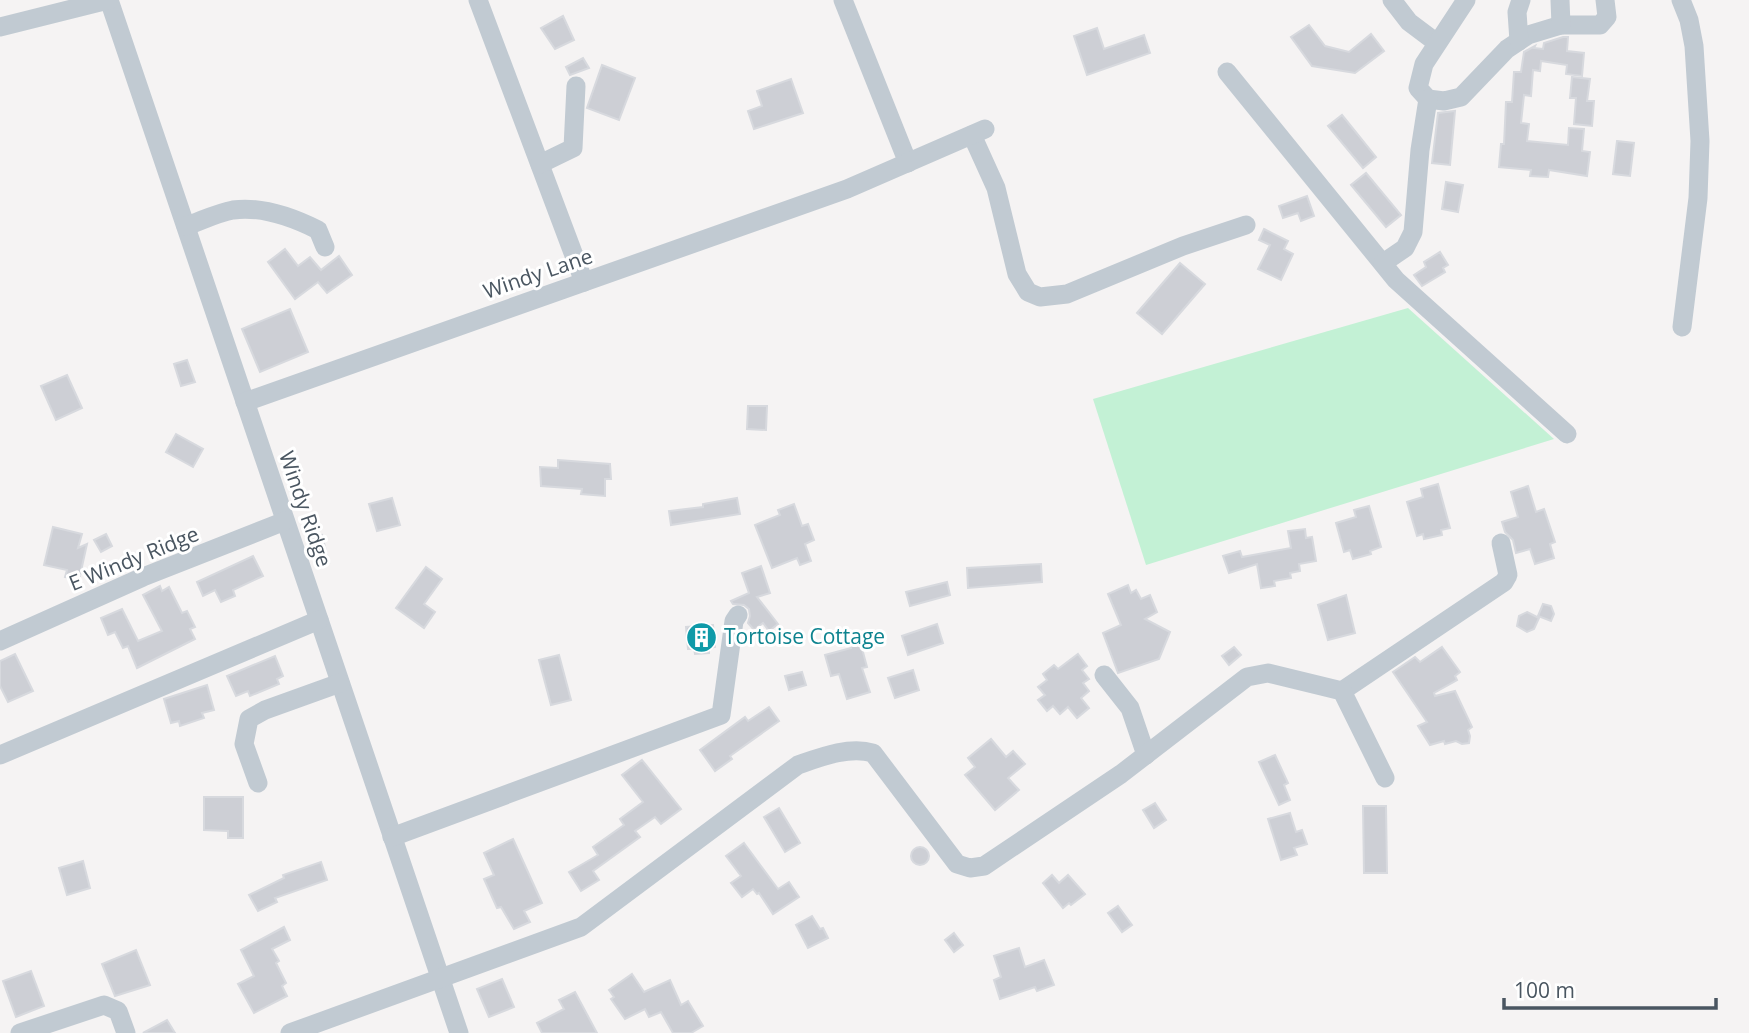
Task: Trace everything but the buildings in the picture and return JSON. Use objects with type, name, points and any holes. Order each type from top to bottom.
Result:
[{"type":"street","points":[[0,27],[109,0]]},
{"type":"street","name":"Windy Ridge","points":[[109,0],[459,1033]]},
{"type":"street","points":[[478,0],[584,282]]},
{"type":"street","points":[[843,0],[908,163]]},
{"type":"street","points":[[1392,0],[1409,22],[1437,43]]},
{"type":"street","points":[[1466,0],[1424,64],[1418,88],[1428,99],[1444,101],[1461,97],[1507,49],[1528,35],[1561,25],[1600,25],[1607,17],[1605,0]]},
{"type":"street","points":[[1519,41],[1517,12],[1521,0]]},
{"type":"street","points":[[1560,0],[1561,25]]},
{"type":"street","points":[[1681,0],[1689,20],[1693,46],[1700,141],[1698,198],[1682,327]]},
{"type":"street","points":[[1227,72],[1396,281],[1567,434]]},
{"type":"street","points":[[540,164],[573,148],[576,86]]},
{"type":"street","points":[[1382,263],[1405,248],[1413,232],[1420,150],[1428,99]]},
{"type":"street","name":"Windy Lane","points":[[245,402],[847,189],[979,132],[1017,274],[1028,292],[1040,297],[1067,294],[1183,246],[1246,225]]},
{"type":"street","points":[[186,226],[232,211],[254,210],[278,214],[318,230],[325,247]]},
{"type":"street","name":"E Windy Ridge","points":[[0,641],[143,577],[285,521]]},
{"type":"street","points":[[1342,691],[1504,582],[1508,575],[1501,543]]},
{"type":"street","points":[[392,837],[722,715],[734,621],[738,615]]},
{"type":"street","points":[[0,755],[319,620]]},
{"type":"street","points":[[290,1033],[581,928],[798,765],[823,756],[862,750],[873,753],[957,864],[970,869],[984,866],[1146,755],[1247,677],[1256,674],[1268,673],[1342,691],[1385,778]]},
{"type":"street","points":[[1104,675],[1130,708],[1146,755]]},
{"type":"street","points":[[258,783],[244,744],[249,719],[265,710],[340,683]]},
{"type":"street","points":[[20,1033],[104,1005],[118,1011],[126,1033]]},
{"type":"green space","points":[[1408,308],[1554,439],[1146,565],[1093,399]]},
{"type":"place","name":"Tortoise Cottage","points":[[701,637]]}]
